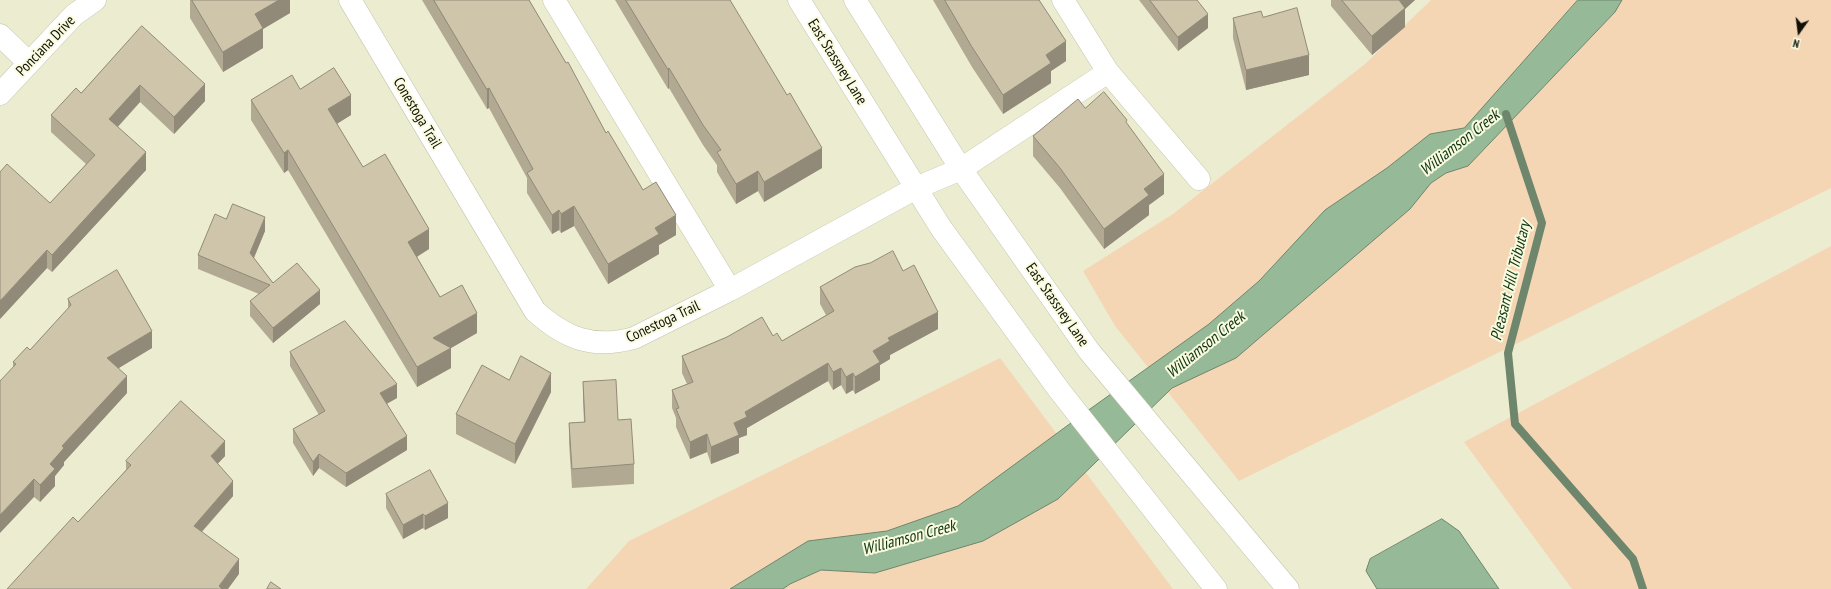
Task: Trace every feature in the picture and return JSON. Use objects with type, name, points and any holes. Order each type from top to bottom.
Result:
[{"type":"main road","name":"Ponciana Drive","points":[[0,94],[74,16],[94,0]]},
{"type":"main road","name":"Conestoga Trail","points":[[350,0],[535,311],[551,326],[568,336],[587,342],[620,342],[634,338],[730,290],[916,188],[961,169],[1108,72]]},
{"type":"main road","points":[[554,0],[730,290]]},
{"type":"main road","name":"East Stassney Lane","points":[[798,0],[941,228],[1060,390],[1216,589]]},
{"type":"main road","name":"East Stassney Lane","points":[[855,0],[961,169],[1088,351],[1288,589]]},
{"type":"main road","points":[[1063,0],[1108,72],[1199,179]]},
{"type":"main road","points":[[0,35],[29,63]]},
{"type":"shaded area","points":[[1431,0],[1831,0],[1831,188],[1239,481],[1115,326],[1083,271],[1173,214],[1365,64]]},
{"type":"shaded area","points":[[1831,246],[1831,589],[1572,589],[1464,442]]},
{"type":"shaded area","points":[[1000,358],[1173,589],[586,589],[629,541]]},
{"type":"water","name":"Williamson Creek","points":[[1578,0],[1622,0],[1615,12],[1468,166],[1446,173],[1431,183],[1410,209],[1236,358],[1172,388],[1058,499],[983,541],[875,573],[821,570],[790,584],[783,589],[730,589],[808,541],[887,531],[958,506],[1209,324],[1259,281],[1325,210],[1387,168],[1430,134],[1464,128]]},
{"type":"water","points":[[1442,519],[1459,531],[1499,589],[1377,589],[1366,571],[1370,559]]},
{"type":"building","points":[[192,0],[279,0],[255,14],[263,28],[223,52]]},
{"type":"building","points":[[434,0],[529,0],[566,63],[568,62],[606,133],[608,131],[643,190],[656,182],[676,215],[655,228],[659,234],[608,264],[574,206],[561,214],[559,210],[552,215],[527,173],[533,169],[489,88],[487,89]]},
{"type":"building","points":[[626,0],[730,0],[787,95],[790,93],[822,148],[764,182],[758,171],[736,184],[717,152],[721,150],[703,125]]},
{"type":"building","points":[[945,0],[1039,0],[1066,41],[1046,55],[1051,63],[1003,95],[972,47]]},
{"type":"building","points":[[1150,0],[1197,0],[1208,14],[1178,37]]},
{"type":"building","points":[[1342,0],[1399,0],[1405,8],[1372,36]]},
{"type":"building","points":[[1297,8],[1309,55],[1246,70],[1233,18],[1261,11],[1263,17]]},
{"type":"building","points":[[142,26],[205,84],[174,117],[140,85],[109,119],[146,152],[52,255],[47,250],[0,301],[0,172],[7,164],[50,203],[95,155],[51,115],[76,88],[81,93]]},
{"type":"building","points":[[334,68],[351,95],[328,109],[363,167],[385,154],[429,229],[408,242],[440,297],[462,285],[477,313],[433,338],[451,348],[417,367],[288,150],[284,153],[251,100],[292,75],[300,89]]},
{"type":"building","points":[[1104,92],[1127,120],[1126,122],[1164,174],[1144,189],[1149,195],[1104,229],[1060,168],[1033,136],[1078,99],[1085,108]]},
{"type":"building","points":[[233,204],[265,217],[250,253],[273,283],[297,263],[320,290],[273,328],[250,301],[270,285],[198,255],[215,214],[226,219]]},
{"type":"building","points":[[893,251],[903,271],[914,265],[938,312],[888,338],[890,341],[873,351],[880,362],[855,377],[853,373],[846,377],[841,368],[833,372],[828,363],[745,412],[747,417],[734,423],[739,435],[711,447],[707,434],[690,442],[676,409],[679,408],[672,390],[693,382],[682,356],[727,337],[762,317],[773,336],[777,333],[782,341],[834,311],[820,287],[855,267],[870,263]]},
{"type":"building","points":[[117,270],[152,331],[107,358],[127,376],[62,446],[64,448],[50,464],[55,469],[40,485],[34,479],[0,515],[0,381],[16,364],[13,362],[27,347],[30,350],[71,305],[68,299]]},
{"type":"building","points":[[345,321],[397,384],[380,393],[407,436],[346,473],[319,454],[313,462],[293,429],[325,411],[290,352]]},
{"type":"building","points":[[521,356],[551,373],[515,444],[456,414],[482,365],[509,380]]},
{"type":"building","points":[[616,380],[618,420],[631,419],[634,464],[572,469],[569,423],[585,422],[583,382]]},
{"type":"building","points":[[181,401],[225,441],[211,456],[233,481],[194,526],[239,559],[219,586],[222,589],[7,589],[73,517],[78,522],[131,465],[126,461]]},
{"type":"building","points":[[430,470],[448,503],[425,516],[423,514],[403,525],[386,494]]},
{"type":"building","points":[[271,582],[281,589],[267,589]]},
{"type":"waterway","name":"Pleasant Hill Tributary","points":[[1506,114],[1542,223],[1508,353],[1515,424],[1633,559],[1643,589]]}]
